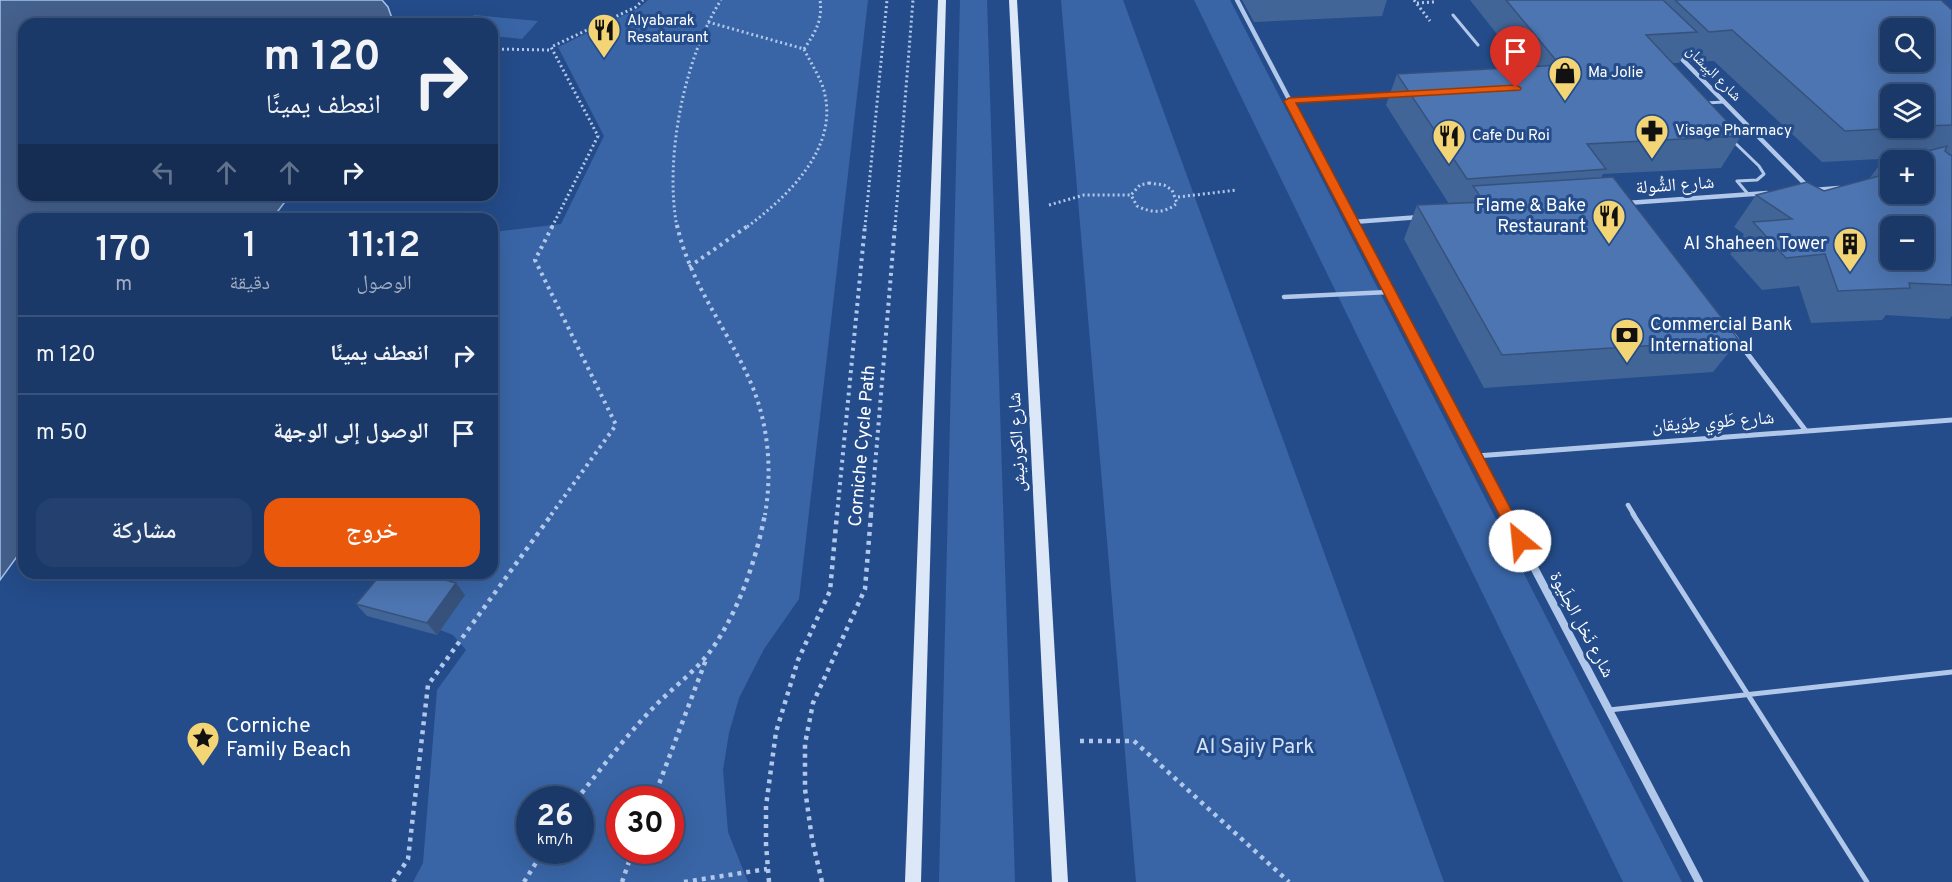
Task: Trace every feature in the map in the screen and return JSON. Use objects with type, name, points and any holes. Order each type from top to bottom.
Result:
[{"type":"main road","points":[[913,882],[942,0]]},
{"type":"main road","name":"شارع الكورنيش","points":[[1013,0],[1016,97],[1026,214],[1060,882]]},
{"type":"street","name":"شارع نَخل الحِلَيوة","points":[[1236,0],[1699,882]]},
{"type":"street","name":"شارع البِيشان","points":[[1670,47],[1812,190]]},
{"type":"street","points":[[1801,191],[1845,188]]},
{"type":"street","name":"شارع الشُّولة","points":[[1620,203],[1770,193]]},
{"type":"street","points":[[1631,202],[1639,212]]},
{"type":"street","points":[[1353,222],[1423,217]]},
{"type":"street","points":[[1726,326],[1806,431]]},
{"type":"street","name":"شارع طَوِي طِوَيقان","points":[[1476,456],[1952,420]]},
{"type":"lane","points":[[1454,15],[1478,45]]},
{"type":"lane","points":[[1289,101],[1402,94]]},
{"type":"lane","points":[[1702,103],[1724,102]]},
{"type":"lane","points":[[1726,135],[1763,170],[1762,178],[1737,181],[1748,194]]},
{"type":"lane","points":[[1284,297],[1389,292]]},
{"type":"lane","points":[[1628,505],[1867,882]]},
{"type":"lane","points":[[1609,710],[1952,672]]},
{"type":"path","points":[[393,882],[408,859],[428,685],[616,425],[535,260],[598,136],[551,47],[636,7],[643,0]]},
{"type":"path","points":[[657,786],[708,655],[735,607],[754,561],[764,517],[769,476],[763,416],[754,389],[702,296],[689,267],[674,209],[674,152],[683,93],[691,64],[708,22],[722,0]]},
{"type":"path","points":[[804,49],[817,32],[821,17],[820,0]]},
{"type":"path","points":[[769,882],[767,869],[768,789],[774,736],[797,659],[830,591],[887,0]]},
{"type":"path","name":"Corniche Cycle Path","points":[[822,882],[812,839],[805,789],[805,744],[813,702],[865,589],[913,0]]},
{"type":"path","points":[[708,22],[804,49]]},
{"type":"path","points":[[498,49],[552,50]]},
{"type":"path","points":[[689,267],[777,204],[800,179],[815,156],[826,125],[826,98],[804,49]]},
{"type":"path","points":[[1131,195],[1140,185],[1149,183],[1168,186],[1178,197]]},
{"type":"path","points":[[1178,197],[1237,190]]},
{"type":"path","points":[[1026,214],[1069,197],[1100,193],[1131,195]]},
{"type":"path","points":[[1131,195],[1137,206],[1155,212],[1173,208],[1178,197]]},
{"type":"path","points":[[588,786],[642,721],[708,655]]},
{"type":"path","points":[[1053,741],[1134,741],[1289,882]]},
{"type":"path","points":[[524,882],[535,864]]},
{"type":"path","points":[[622,882],[628,864]]},
{"type":"path","points":[[684,882],[767,869]]},
{"type":"green space","points":[[648,0],[868,0],[799,599],[764,649],[739,698],[729,733],[723,770],[728,832],[748,882],[413,882],[423,863],[437,690],[466,650],[453,635],[440,630],[465,595],[409,580],[498,579],[498,231],[561,224],[604,136],[558,47],[639,8]]},
{"type":"green space","points":[[960,0],[987,0],[1015,882],[939,882]]},
{"type":"green space","name":"Al Sajiy Park","points":[[1061,0],[1123,0],[1444,882],[1136,882]]},
{"type":"green space","points":[[1194,0],[1230,0],[1682,882],[1623,882]]},
{"type":"green space","points":[[474,15],[538,21],[522,39],[498,37],[498,18],[471,18]]},
{"type":"shaded area","points":[[0,0],[382,0],[388,7],[392,18],[18,18],[18,201],[286,201],[276,213],[18,213],[18,555],[0,580]]},
{"type":"building","points":[[1506,0],[1663,0],[1697,32],[1646,35],[1741,136],[1587,144],[1606,169],[1467,179],[1397,74],[1560,65]]},
{"type":"building","points":[[1675,0],[1941,0],[1952,10],[1952,125],[1934,126],[1934,84],[1880,84],[1880,129],[1845,131],[1732,30],[1709,32]]},
{"type":"building","points":[[1947,146],[1945,151],[1952,155],[1952,285],[1909,283],[1910,288],[1838,291],[1825,254],[1786,258],[1753,222],[1792,219],[1756,195],[1807,182],[1824,191],[1880,176],[1880,204],[1934,204],[1934,150],[1932,150]]},
{"type":"building","points":[[1613,177],[1739,340],[1502,355],[1417,205],[1484,202],[1473,186]]},
{"type":"building","points":[[377,579],[442,579],[456,583],[427,623],[356,604]]},
{"type":"place","name":"Alyabarak Resataurant","points":[[604,59]]},
{"type":"place","name":"Ma Jolie","points":[[1565,102]]},
{"type":"place","name":"Visage Pharmacy","points":[[1652,160]]},
{"type":"place","name":"Cafe Du Roi","points":[[1449,165]]},
{"type":"place","name":"Flame & Bake Restaurant","points":[[1609,245]]},
{"type":"place","name":"Al Shaheen Tower","points":[[1850,273]]},
{"type":"place","name":"Commercial Bank International","points":[[1627,364]]},
{"type":"place","name":"Corniche Family Beach","points":[[203,767]]},
{"type":"route","points":[[1516,88],[1289,101],[1520,541]]}]
